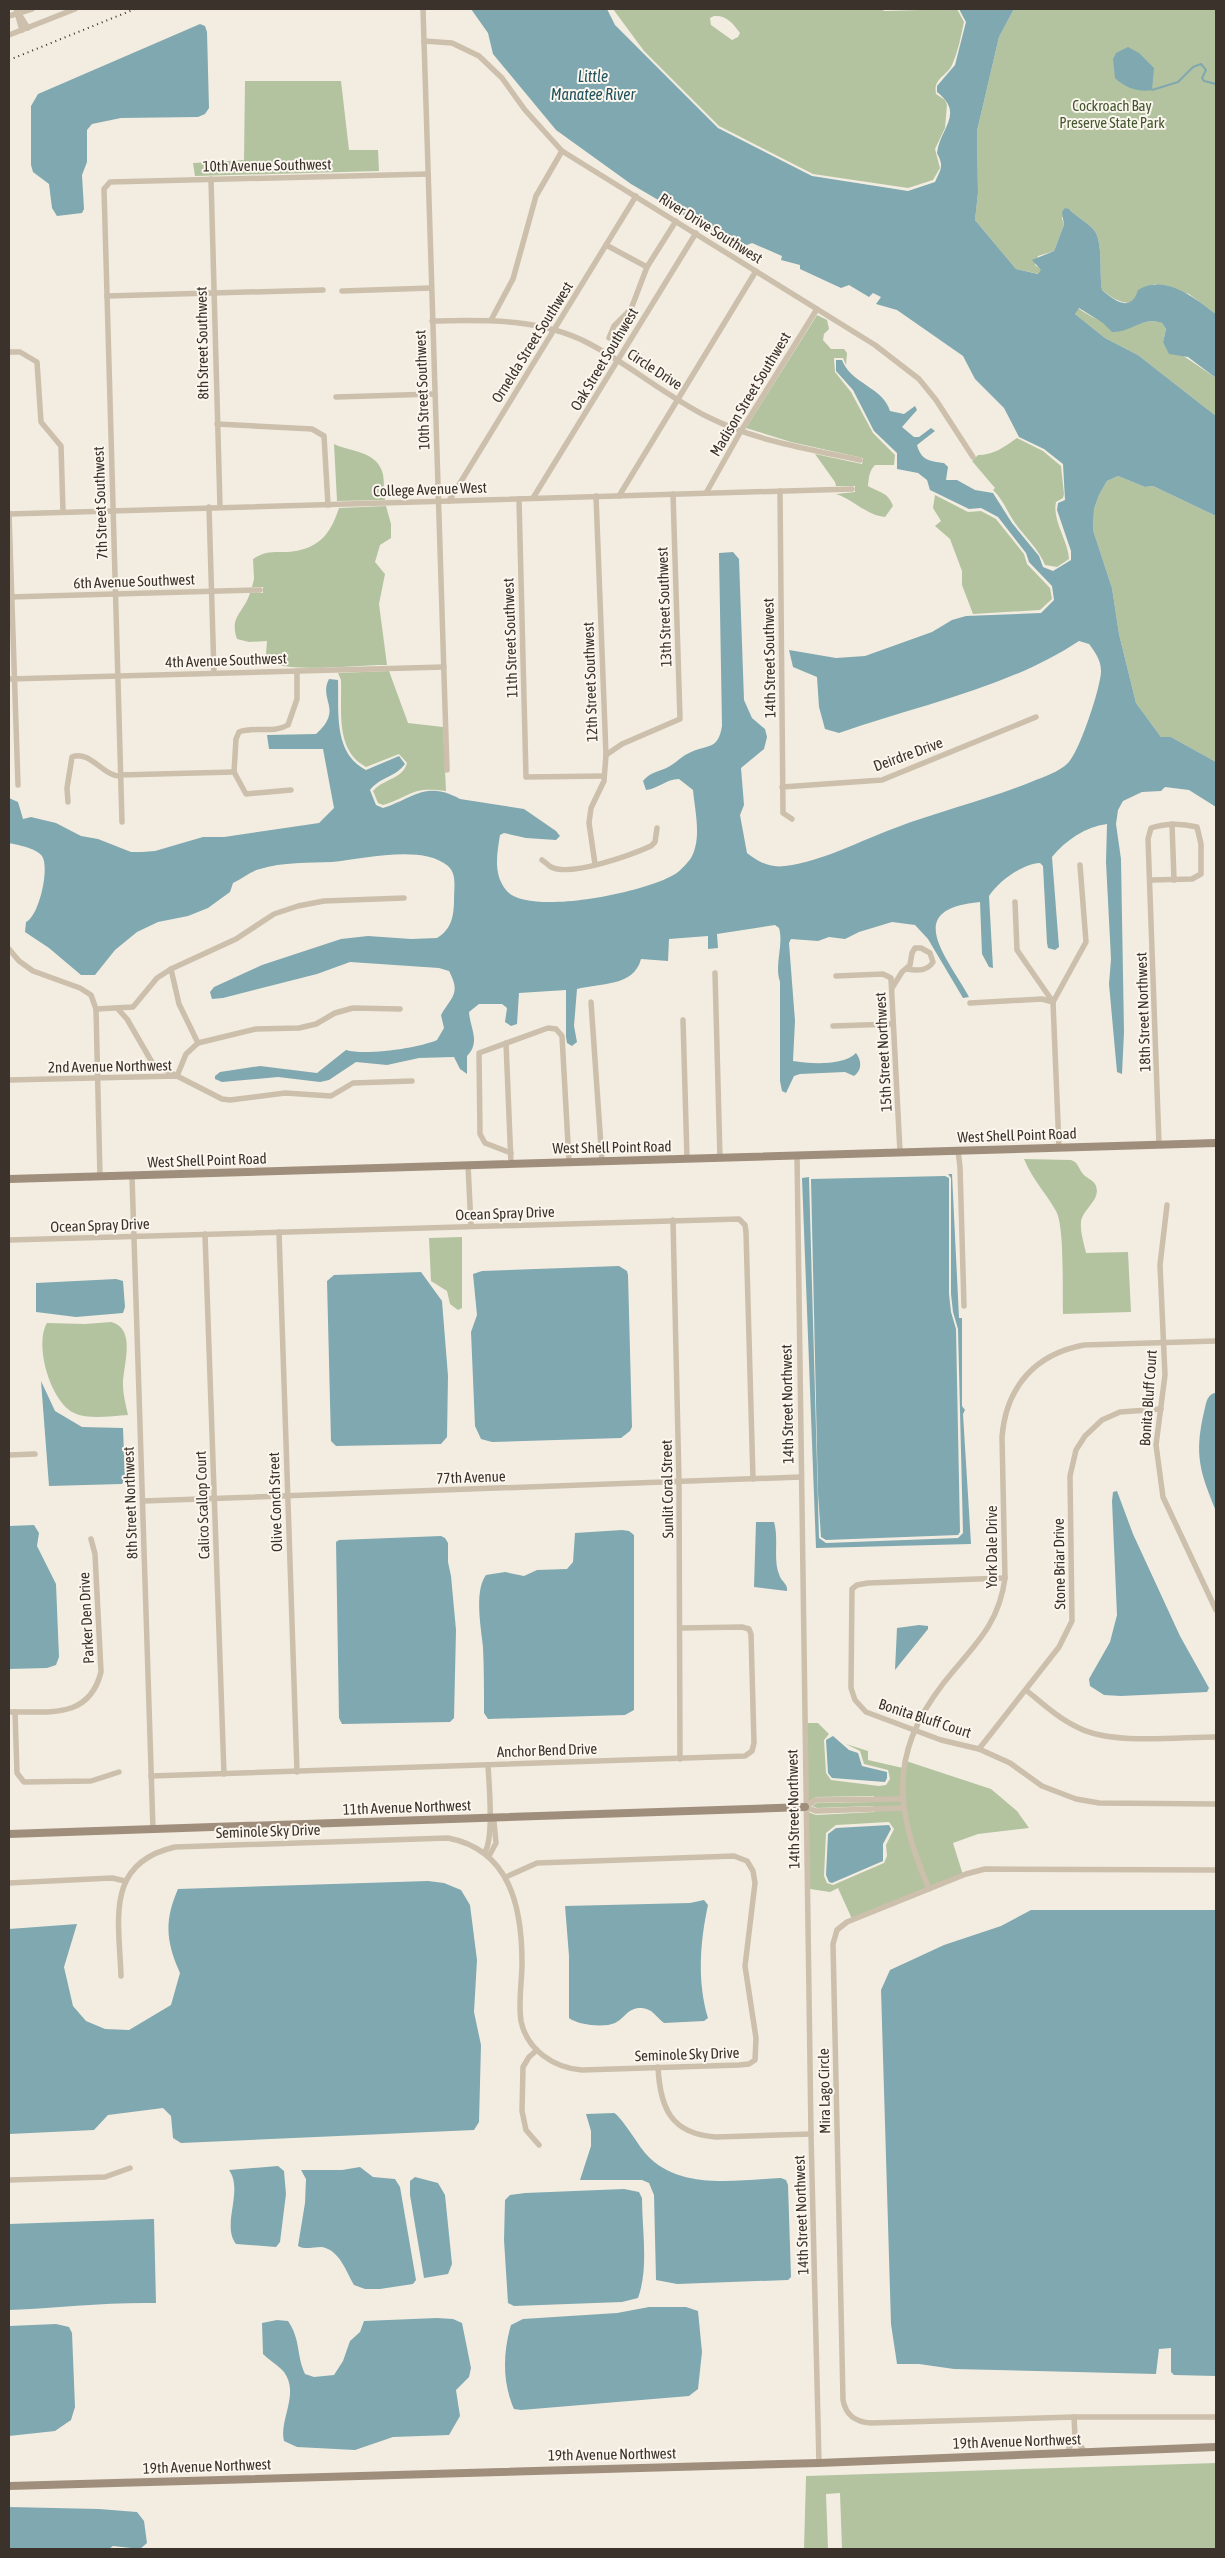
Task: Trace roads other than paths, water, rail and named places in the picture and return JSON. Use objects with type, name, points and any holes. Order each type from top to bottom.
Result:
[{"type":"street","points":[[9,16],[32,9]]},
{"type":"street","points":[[9,35],[75,9]]},
{"type":"street","name":"10th Street Southwest","points":[[423,9],[447,770]]},
{"type":"street","points":[[17,12],[25,29]]},
{"type":"street","name":"River Drive Southwest","points":[[424,41],[452,43],[479,56],[502,78],[525,110],[562,150],[876,345],[905,367],[936,400],[973,457]]},
{"type":"street","points":[[491,320],[513,279],[536,196],[562,150]]},
{"type":"street","name":"10th Avenue Southwest","points":[[106,184],[110,182],[428,174]]},
{"type":"street","name":"8th Street Southwest","points":[[211,179],[220,507]]},
{"type":"street","name":"7th Street Southwest","points":[[106,184],[103,194],[122,822]]},
{"type":"street","name":"Ornelda Street Southwest","points":[[449,500],[636,196]]},
{"type":"street","points":[[609,338],[614,326],[631,309],[647,267],[676,221]]},
{"type":"street","name":"Oak Street Southwest","points":[[533,498],[696,233]]},
{"type":"street","points":[[606,245],[647,267]]},
{"type":"street","points":[[619,496],[756,271]]},
{"type":"street","points":[[342,291],[431,288]]},
{"type":"street","points":[[107,296],[323,290]]},
{"type":"street","name":"Madison Street Southwest","points":[[706,493],[741,431],[817,309]]},
{"type":"street","name":"Circle Drive","points":[[432,321],[491,320],[521,322],[554,330],[587,342],[707,416],[741,431],[770,441],[860,460]]},
{"type":"street","points":[[9,352],[20,352],[37,362],[41,422],[61,446],[64,511]]},
{"type":"street","points":[[336,397],[434,394]]},
{"type":"street","points":[[217,424],[312,429],[324,436],[328,505]]},
{"type":"street","name":"College Avenue West","points":[[9,514],[852,489]]},
{"type":"street","name":"14th Street Southwest","points":[[780,491],[782,787],[783,813],[792,819]]},
{"type":"street","name":"13th Street Southwest","points":[[606,755],[622,744],[680,719],[673,494]]},
{"type":"street","name":"12th Street Southwest","points":[[595,864],[589,823],[591,808],[604,776],[606,755],[596,496]]},
{"type":"street","name":"11th Street Southwest","points":[[519,499],[526,777],[604,776]]},
{"type":"street","points":[[210,507],[214,673]]},
{"type":"street","points":[[9,514],[12,679],[18,784]]},
{"type":"street","name":"6th Avenue Southwest","points":[[10,597],[260,590]]},
{"type":"street","name":"4th Avenue Southwest","points":[[12,679],[444,667]]},
{"type":"street","points":[[290,790],[246,794],[234,772],[236,739],[239,732],[247,729],[282,728],[288,725],[297,699],[297,671]]},
{"type":"street","name":"Deirdre Drive","points":[[782,787],[882,780],[1036,717]]},
{"type":"street","points":[[68,802],[67,788],[72,757],[83,756],[114,775],[120,776],[234,772]]},
{"type":"street","points":[[1151,880],[1174,880],[1192,879],[1201,874],[1201,844],[1196,827],[1172,824],[1174,880]]},
{"type":"street","name":"18th Street Northwest","points":[[1159,1144],[1151,880],[1148,839],[1151,828],[1172,824]]},
{"type":"street","points":[[542,860],[556,868],[572,868],[595,864],[651,846],[655,842],[657,828]]},
{"type":"street","points":[[1059,1147],[1053,1002],[1086,942],[1080,865]]},
{"type":"street","points":[[96,1009],[133,1007],[156,978],[171,969],[236,939],[274,914],[298,906],[324,901],[404,898]]},
{"type":"street","points":[[1015,902],[1017,950],[1053,1002]]},
{"type":"street","points":[[892,988],[902,972],[907,969],[918,970],[929,967],[933,959],[930,953],[921,948],[915,948],[907,969]]},
{"type":"street","points":[[9,949],[19,961],[33,971],[80,988],[91,995],[96,1009],[100,1177]]},
{"type":"street","points":[[171,969],[179,1004],[198,1043]]},
{"type":"street","points":[[715,973],[720,1158]]},
{"type":"street","name":"15th Street Northwest","points":[[836,976],[883,974],[891,978],[900,1152]]},
{"type":"street","points":[[970,1003],[1042,999],[1053,1002]]},
{"type":"street","points":[[591,1002],[602,1161]]},
{"type":"street","points":[[117,1008],[127,1019],[153,1064],[177,1076],[186,1054],[198,1043],[256,1029],[300,1028],[316,1024],[335,1013],[353,1008],[400,1009]]},
{"type":"street","points":[[683,1020],[687,1159]]},
{"type":"street","points":[[833,1026],[893,1024]]},
{"type":"street","points":[[511,1152],[485,1143],[480,1134],[479,1053],[548,1028],[556,1030],[562,1036],[569,1162]]},
{"type":"street","points":[[506,1043],[511,1164]]},
{"type":"street","name":"2nd Avenue Northwest","points":[[9,1080],[177,1076],[185,1078],[222,1099],[230,1100],[285,1093],[331,1096],[352,1083],[412,1081]]},
{"type":"street","name":"West Shell Point Road","points":[[9,1179],[1216,1143]]},
{"type":"street","points":[[958,1150],[964,1306]]},
{"type":"street","name":"14th Street Northwest","points":[[798,1155],[805,1807],[819,2463]]},
{"type":"street","points":[[468,1165],[471,1226]]},
{"type":"street","name":"8th Street Northwest","points":[[132,1176],[153,1830]]},
{"type":"street","name":"Bonita Bluff Court","points":[[1167,1205],[1160,1265],[1166,1375],[1156,1445],[1163,1497],[1216,1610]]},
{"type":"street","name":"Ocean Spray Drive","points":[[9,1240],[739,1219],[745,1224],[753,1479]]},
{"type":"street","name":"Sunlit Coral Street","points":[[673,1220],[681,1628],[680,1759]]},
{"type":"street","name":"Olive Conch Street","points":[[279,1232],[297,1772]]},
{"type":"street","name":"Calico Scallop Court","points":[[205,1234],[224,1774]]},
{"type":"street","name":"York Dale Drive","points":[[929,1889],[910,1842],[902,1808],[902,1775],[914,1730],[939,1688],[989,1627],[1003,1597],[1005,1578],[1002,1437],[1003,1421],[1015,1390],[1033,1368],[1053,1354],[1070,1348],[1084,1345],[1216,1341]]},
{"type":"street","name":"Stone Briar Drive","points":[[980,1749],[1066,1637],[1072,1621],[1070,1476],[1076,1450],[1085,1436],[1102,1420],[1120,1412],[1161,1409]]},
{"type":"street","points":[[9,1455],[35,1454]]},
{"type":"street","name":"77th Avenue","points":[[142,1501],[801,1477]]},
{"type":"street","name":"Parker Den Drive","points":[[12,1712],[71,1709],[87,1700],[98,1684],[101,1672],[95,1554],[91,1539]]},
{"type":"street","name":"Bonita Bluff Court","points":[[1005,1578],[868,1583],[858,1585],[852,1589],[850,1688],[855,1700],[866,1712],[941,1740],[980,1749],[1010,1763],[1042,1786],[1076,1799],[1099,1803],[1216,1804]]},
{"type":"street","name":"Anchor Bend Drive","points":[[151,1776],[745,1756],[752,1751],[754,1743],[753,1640],[749,1630],[742,1628],[681,1628]]},
{"type":"street","points":[[1026,1690],[1069,1724],[1097,1735],[1115,1737],[1216,1738]]},
{"type":"street","points":[[12,1712],[17,1773],[24,1782],[91,1781],[119,1772]]},
{"type":"street","points":[[487,1854],[490,1818],[488,1765]]},
{"type":"street","name":"11th Avenue Northwest","points":[[805,1807],[816,1800],[902,1798]]},
{"type":"street","name":"11th Avenue Northwest","points":[[9,1834],[805,1807],[816,1812],[902,1808]]},
{"type":"street","points":[[487,1854],[496,1843],[494,1822],[490,1818]]},
{"type":"street","points":[[476,1847],[484,1843],[489,1836]]},
{"type":"street","name":"Seminole Sky Drive","points":[[121,1976],[119,1906],[125,1881],[146,1856],[157,1851],[175,1846],[439,1837],[463,1841],[476,1847],[487,1854],[506,1877],[512,1894],[520,1936],[522,1962],[521,2022],[526,2036],[537,2050],[558,2065],[570,2069],[739,2065],[749,2064],[755,2060],[756,2038],[745,1966],[755,1883],[753,1871],[747,1861],[734,1856],[537,1863],[506,1877]]},
{"type":"street","name":"Mira Lago Circle","points":[[1216,1870],[985,1869],[847,1922],[837,1930],[833,1940],[844,2407],[855,2420],[871,2423],[1216,2417]]},
{"type":"street","points":[[9,1883],[95,1878],[125,1881]]},
{"type":"street","points":[[537,2050],[522,2067],[522,2111],[526,2130],[539,2146]]},
{"type":"street","points":[[658,2067],[661,2100],[668,2114],[686,2130],[701,2136],[716,2137],[811,2134]]},
{"type":"street","points":[[9,2180],[105,2177],[130,2168]]},
{"type":"street","points":[[1074,2418],[1075,2437],[1084,2451]]},
{"type":"street","points":[[1067,2452],[1075,2437]]},
{"type":"street","name":"19th Avenue Northwest","points":[[9,2486],[819,2463],[1084,2451],[1216,2448]]},
{"type":"water","name":"Little Manatee River","points":[[471,9],[607,9],[615,25],[718,128],[812,176],[908,191],[935,182],[940,171],[941,164],[937,153],[950,114],[945,100],[937,92],[937,86],[955,65],[966,22],[959,9],[1014,9],[999,37],[977,131],[978,193],[975,220],[1016,269],[1038,274],[1041,270],[1032,260],[1054,251],[1064,225],[1062,212],[1065,208],[1069,209],[1096,233],[1100,253],[1102,290],[1112,298],[1122,303],[1127,303],[1135,297],[1138,290],[1159,284],[1190,295],[1216,314],[1216,378],[1188,357],[1169,354],[1163,342],[1166,329],[1162,323],[1155,321],[1142,323],[1119,332],[1112,332],[1103,323],[1079,308],[1075,314],[1105,338],[1138,355],[1216,416],[1216,516],[1153,486],[1145,487],[1118,476],[1107,481],[1094,509],[1093,530],[1112,588],[1119,634],[1136,703],[1161,737],[1171,737],[1216,762],[1216,807],[1189,790],[1165,787],[1161,791],[1142,792],[1123,801],[1118,810],[1116,824],[1121,859],[1124,1032],[1122,1074],[1117,1072],[1109,984],[1111,959],[1106,862],[1107,824],[1091,828],[1076,835],[1052,857],[1059,947],[1055,950],[1048,948],[1047,943],[1043,866],[1040,863],[1026,866],[1012,874],[993,890],[989,896],[993,968],[989,967],[982,954],[980,902],[956,906],[942,914],[936,924],[937,936],[942,950],[969,997],[963,998],[928,939],[915,925],[892,922],[859,932],[845,939],[829,937],[818,941],[791,939],[789,943],[795,1021],[793,1061],[808,1063],[835,1062],[856,1053],[860,1065],[859,1071],[854,1076],[845,1072],[800,1074],[794,1076],[786,1093],[782,1091],[780,1081],[780,982],[778,968],[780,934],[779,928],[775,925],[717,934],[718,948],[708,949],[708,936],[669,939],[668,961],[641,959],[631,975],[623,979],[577,989],[574,1026],[577,1042],[572,1046],[567,1043],[566,1037],[566,990],[519,993],[517,1024],[511,1026],[505,1022],[507,1008],[502,1004],[479,1004],[469,1012],[474,1040],[471,1051],[467,1056],[467,1074],[460,1069],[454,1057],[419,1058],[387,1065],[356,1062],[329,1080],[320,1082],[278,1077],[222,1082],[215,1079],[215,1076],[220,1072],[260,1066],[317,1073],[346,1050],[378,1052],[418,1046],[437,1040],[444,1028],[441,1015],[452,999],[455,990],[449,971],[439,968],[350,962],[317,974],[223,998],[212,999],[210,992],[214,987],[262,965],[341,939],[368,936],[411,939],[437,938],[446,930],[451,921],[454,877],[451,869],[437,859],[408,854],[375,856],[332,862],[287,864],[257,870],[233,883],[230,892],[208,908],[188,916],[158,922],[137,932],[115,950],[95,975],[81,975],[49,948],[25,932],[26,922],[35,911],[42,891],[45,871],[44,862],[42,856],[36,851],[9,843],[9,798],[18,802],[23,819],[31,817],[56,823],[81,836],[98,839],[131,852],[155,851],[203,837],[224,837],[319,823],[334,808],[323,749],[269,749],[267,735],[316,734],[324,725],[330,711],[326,693],[329,679],[338,680],[340,731],[348,753],[355,763],[366,770],[399,756],[405,764],[397,772],[378,782],[370,790],[376,805],[383,808],[420,793],[437,791],[460,799],[524,809],[556,831],[560,836],[556,840],[526,838],[504,833],[500,835],[497,864],[499,877],[506,890],[518,898],[538,902],[591,899],[644,887],[678,872],[691,858],[696,842],[697,825],[693,790],[679,779],[674,779],[646,790],[643,781],[649,775],[670,766],[686,754],[711,746],[720,734],[722,726],[719,553],[733,552],[739,559],[744,700],[752,718],[765,729],[767,737],[764,749],[741,768],[744,805],[740,815],[747,853],[760,862],[769,865],[785,866],[814,860],[912,822],[1014,788],[1060,769],[1073,757],[1078,747],[1093,705],[1101,671],[1099,660],[1089,644],[1079,641],[1023,671],[962,694],[839,733],[825,729],[819,707],[817,677],[793,667],[789,650],[836,658],[865,656],[932,632],[952,620],[966,616],[1041,613],[1054,600],[1052,586],[1029,562],[1026,553],[998,517],[981,508],[969,509],[930,490],[927,480],[918,473],[897,469],[897,453],[874,431],[853,390],[836,371],[836,360],[842,360],[852,374],[887,403],[890,411],[904,414],[915,406],[917,410],[902,427],[914,437],[919,437],[931,428],[935,431],[917,445],[923,457],[944,463],[948,467],[946,480],[957,480],[975,490],[993,493],[1012,523],[1039,556],[1043,567],[1053,571],[1071,560],[1071,551],[1057,510],[1058,503],[1065,500],[1063,464],[1044,449],[1019,437],[1004,408],[975,379],[963,356],[897,310],[876,304],[881,297],[873,293],[869,297],[849,285],[841,288],[800,269],[800,265],[781,260],[782,256],[752,243],[740,248],[631,184],[556,130],[493,54],[488,33]]},
{"type":"water","points":[[200,24],[205,26],[207,32],[209,108],[205,114],[198,117],[121,118],[92,124],[87,130],[87,162],[82,175],[84,209],[82,213],[57,216],[52,208],[49,184],[33,172],[31,165],[31,106],[38,94]]},
{"type":"water","points":[[1128,47],[1139,53],[1154,68],[1152,90],[1142,91],[1132,88],[1115,78],[1113,59],[1116,53]]},
{"type":"water","points":[[948,1174],[952,1174],[959,1318],[962,1318],[962,1406],[965,1410],[963,1414],[971,1544],[816,1548],[802,1178],[809,1177],[819,1538],[826,1543],[958,1538],[963,1533],[958,1329],[953,1312],[951,1294],[951,1178]]},
{"type":"water","points":[[945,1176],[949,1178],[949,1294],[951,1312],[956,1329],[960,1532],[958,1535],[826,1540],[821,1537],[818,1493],[811,1179]]},
{"type":"water","points":[[619,1266],[627,1271],[628,1275],[632,1427],[630,1431],[621,1438],[492,1442],[481,1439],[475,1426],[471,1332],[477,1315],[473,1274],[482,1271]]},
{"type":"water","points":[[421,1272],[442,1301],[448,1376],[447,1437],[441,1444],[336,1446],[331,1441],[327,1281],[334,1275]]},
{"type":"water","points":[[116,1279],[123,1281],[125,1307],[123,1313],[76,1317],[36,1312],[36,1283]]},
{"type":"water","points":[[41,1381],[55,1411],[82,1427],[123,1428],[125,1479],[122,1484],[49,1486]]},
{"type":"water","points":[[1214,1393],[1216,1394],[1216,1511],[1206,1485],[1199,1452],[1199,1440],[1206,1404],[1209,1396]]},
{"type":"water","points":[[1117,1491],[1133,1534],[1180,1636],[1209,1688],[1207,1692],[1121,1696],[1104,1695],[1090,1686],[1089,1679],[1110,1642],[1117,1615],[1112,1501],[1113,1492]]},
{"type":"water","points":[[756,1522],[774,1522],[777,1568],[787,1591],[754,1587]]},
{"type":"water","points":[[34,1525],[39,1533],[37,1546],[56,1584],[59,1657],[56,1665],[47,1668],[9,1669],[9,1526]]},
{"type":"water","points":[[629,1531],[634,1535],[634,1710],[625,1715],[488,1719],[484,1713],[483,1647],[479,1610],[480,1590],[486,1575],[505,1572],[524,1576],[537,1570],[567,1569],[573,1562],[575,1533]]},
{"type":"water","points":[[441,1536],[448,1543],[448,1562],[456,1630],[454,1718],[450,1722],[342,1724],[339,1718],[336,1542],[339,1540]]},
{"type":"water","points":[[919,1625],[928,1626],[928,1629],[895,1670],[897,1628]]},
{"type":"water","points":[[833,1736],[849,1750],[858,1753],[862,1766],[887,1772],[885,1782],[832,1778],[828,1773],[826,1740]]},
{"type":"water","points":[[889,1825],[891,1829],[883,1844],[883,1861],[832,1883],[829,1882],[826,1875],[828,1834],[836,1828]]},
{"type":"water","points":[[428,1881],[444,1883],[461,1890],[470,1905],[477,1960],[474,2012],[481,2045],[479,2122],[474,2130],[181,2143],[173,2138],[171,2116],[163,2108],[108,2115],[94,2130],[9,2134],[9,1929],[77,1924],[64,1967],[73,2006],[86,2021],[105,2029],[129,2030],[171,2005],[180,1973],[175,1962],[168,1931],[170,1911],[178,1889]]},
{"type":"water","points":[[704,1900],[708,1905],[703,1933],[701,1976],[708,2018],[704,2021],[664,2023],[652,2012],[637,2008],[610,2025],[585,2024],[569,2018],[569,1956],[565,1906],[690,1903]]},
{"type":"water","points":[[1031,1910],[1216,1910],[1216,2376],[1174,2375],[1171,2372],[1171,2348],[1159,2349],[1156,2374],[954,2369],[919,2364],[897,2364],[891,2324],[881,1990],[890,1970],[944,1945],[1001,1926]]},
{"type":"water","points":[[614,2113],[621,2119],[646,2154],[659,2166],[675,2174],[709,2181],[781,2178],[786,2180],[788,2185],[791,2277],[788,2280],[677,2284],[656,2280],[654,2195],[649,2183],[642,2180],[580,2180],[591,2146],[591,2131],[586,2114]]},
{"type":"water","points":[[278,2166],[284,2171],[286,2194],[280,2242],[276,2247],[236,2244],[232,2236],[231,2227],[234,2188],[233,2178],[229,2170]]},
{"type":"water","points":[[360,2167],[373,2177],[395,2179],[400,2187],[416,2280],[413,2284],[380,2289],[365,2289],[354,2285],[333,2252],[321,2247],[306,2248],[298,2246],[305,2203],[306,2179],[301,2170],[342,2170]]},
{"type":"water","points":[[415,2177],[438,2183],[445,2195],[452,2264],[448,2274],[424,2278],[410,2195],[410,2181]]},
{"type":"water","points":[[624,2189],[639,2192],[642,2198],[644,2262],[638,2298],[622,2302],[514,2306],[508,2303],[504,2240],[505,2200],[510,2195]]},
{"type":"water","points":[[154,2219],[156,2303],[101,2304],[9,2310],[9,2224]]},
{"type":"water","points":[[649,2307],[686,2307],[698,2311],[702,2352],[698,2389],[689,2396],[521,2410],[514,2409],[507,2388],[505,2367],[506,2346],[511,2325],[523,2319],[617,2313]]},
{"type":"water","points":[[453,2319],[462,2323],[471,2368],[469,2377],[456,2390],[460,2416],[449,2435],[393,2437],[355,2450],[297,2447],[284,2441],[284,2424],[290,2398],[290,2389],[284,2372],[263,2354],[262,2323],[277,2320],[288,2321],[297,2341],[300,2360],[305,2374],[314,2377],[334,2375],[343,2361],[350,2341],[360,2332],[364,2321]]},
{"type":"water","points":[[56,2324],[69,2327],[72,2333],[75,2407],[71,2420],[55,2431],[9,2436],[9,2326]]},
{"type":"water","points":[[9,2507],[99,2509],[137,2512],[144,2521],[147,2543],[140,2549],[113,2546],[109,2549],[9,2549]]},
{"type":"waterway","points":[[1152,90],[1178,82],[1193,67],[1201,64],[1206,70],[1202,78],[1204,81],[1216,84]]},
{"type":"railway","points":[[9,60],[135,9]]},
{"type":"park label","name":"Cockroach Bay Preserve State Park","points":[[1112,114]]}]
